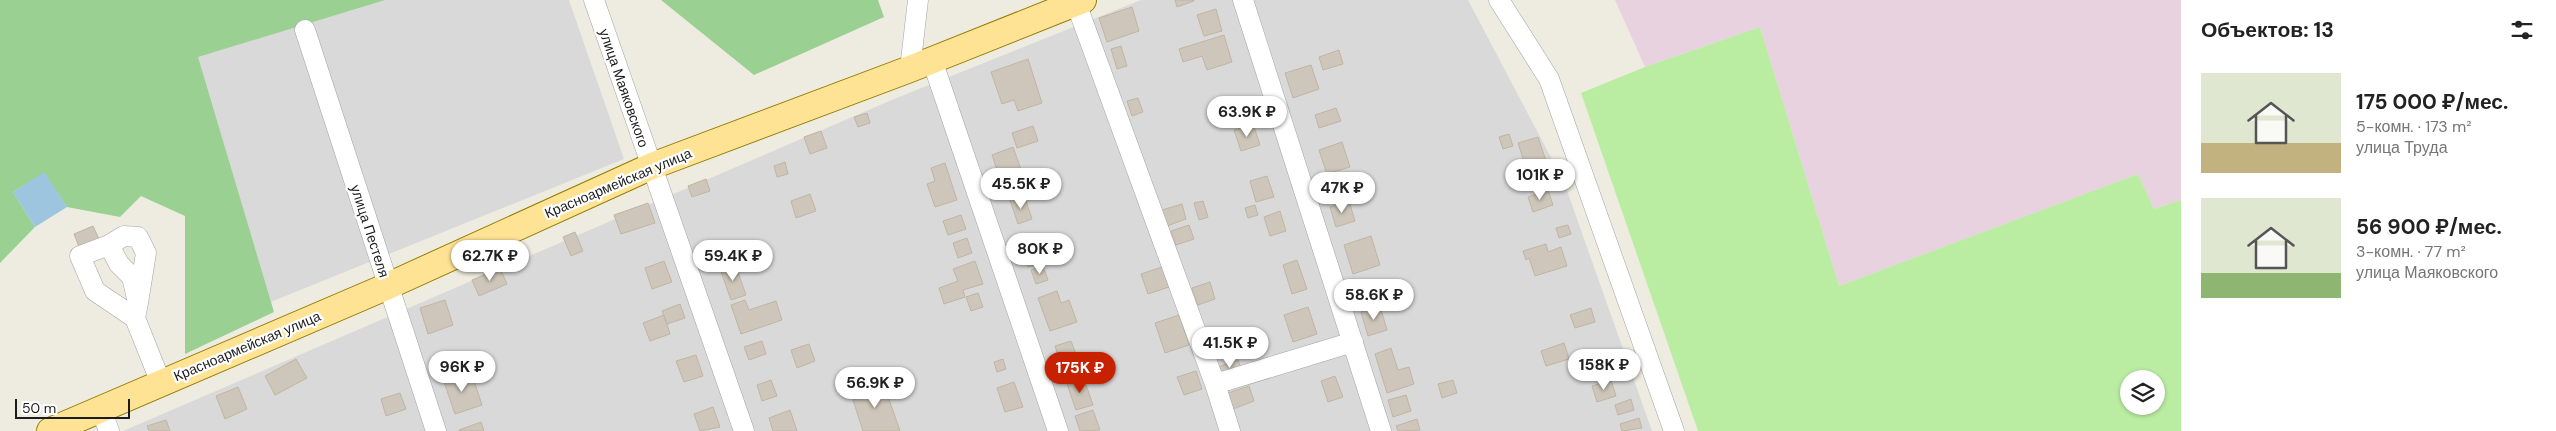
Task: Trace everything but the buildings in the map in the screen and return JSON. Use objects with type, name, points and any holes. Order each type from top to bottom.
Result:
[{"type":"main road","name":"Красноармейская улица","points":[[50,431],[105,420],[161,383],[388,286],[652,166],[921,64],[1068,3]]},
{"type":"street","name":"улица Маяковского","points":[[594,0],[744,431]]},
{"type":"street","points":[[918,0],[921,64],[1058,431]]},
{"type":"street","points":[[1244,0],[1381,431]]},
{"type":"street","points":[[1499,0],[1549,79],[1674,431]]},
{"type":"street","points":[[1068,3],[1215,384],[1230,431]]},
{"type":"street","name":"улица Пестеля","points":[[305,30],[436,431]]},
{"type":"street","points":[[124,236],[138,238],[146,253],[137,310],[95,291],[80,256],[109,245],[124,236]]},
{"type":"street","points":[[109,245],[119,264],[132,277],[137,310],[161,383]]},
{"type":"street","points":[[1215,384],[1352,342]]},
{"type":"shaded area","points":[[142,0],[569,0],[624,159],[226,320]]},
{"type":"shaded area","points":[[1141,0],[1468,0],[1564,182],[1652,431],[123,431],[894,99]]},
{"type":"shaded area","points":[[1615,0],[2181,0],[2181,200],[2154,209],[2138,174],[1839,286],[1760,27],[1645,67]]},
{"type":"green space","points":[[0,0],[385,0],[198,57],[274,312],[185,354],[185,216],[141,196],[120,217],[67,207],[44,173],[13,192],[35,227],[0,263]]},
{"type":"green space","points":[[661,0],[878,0],[884,17],[754,75]]},
{"type":"green space","points":[[1760,27],[1839,286],[2138,174],[2154,209],[2181,200],[2181,431],[1698,431],[1581,93],[1645,67]]},
{"type":"water","points":[[44,172],[67,207],[35,227],[13,192]]}]
